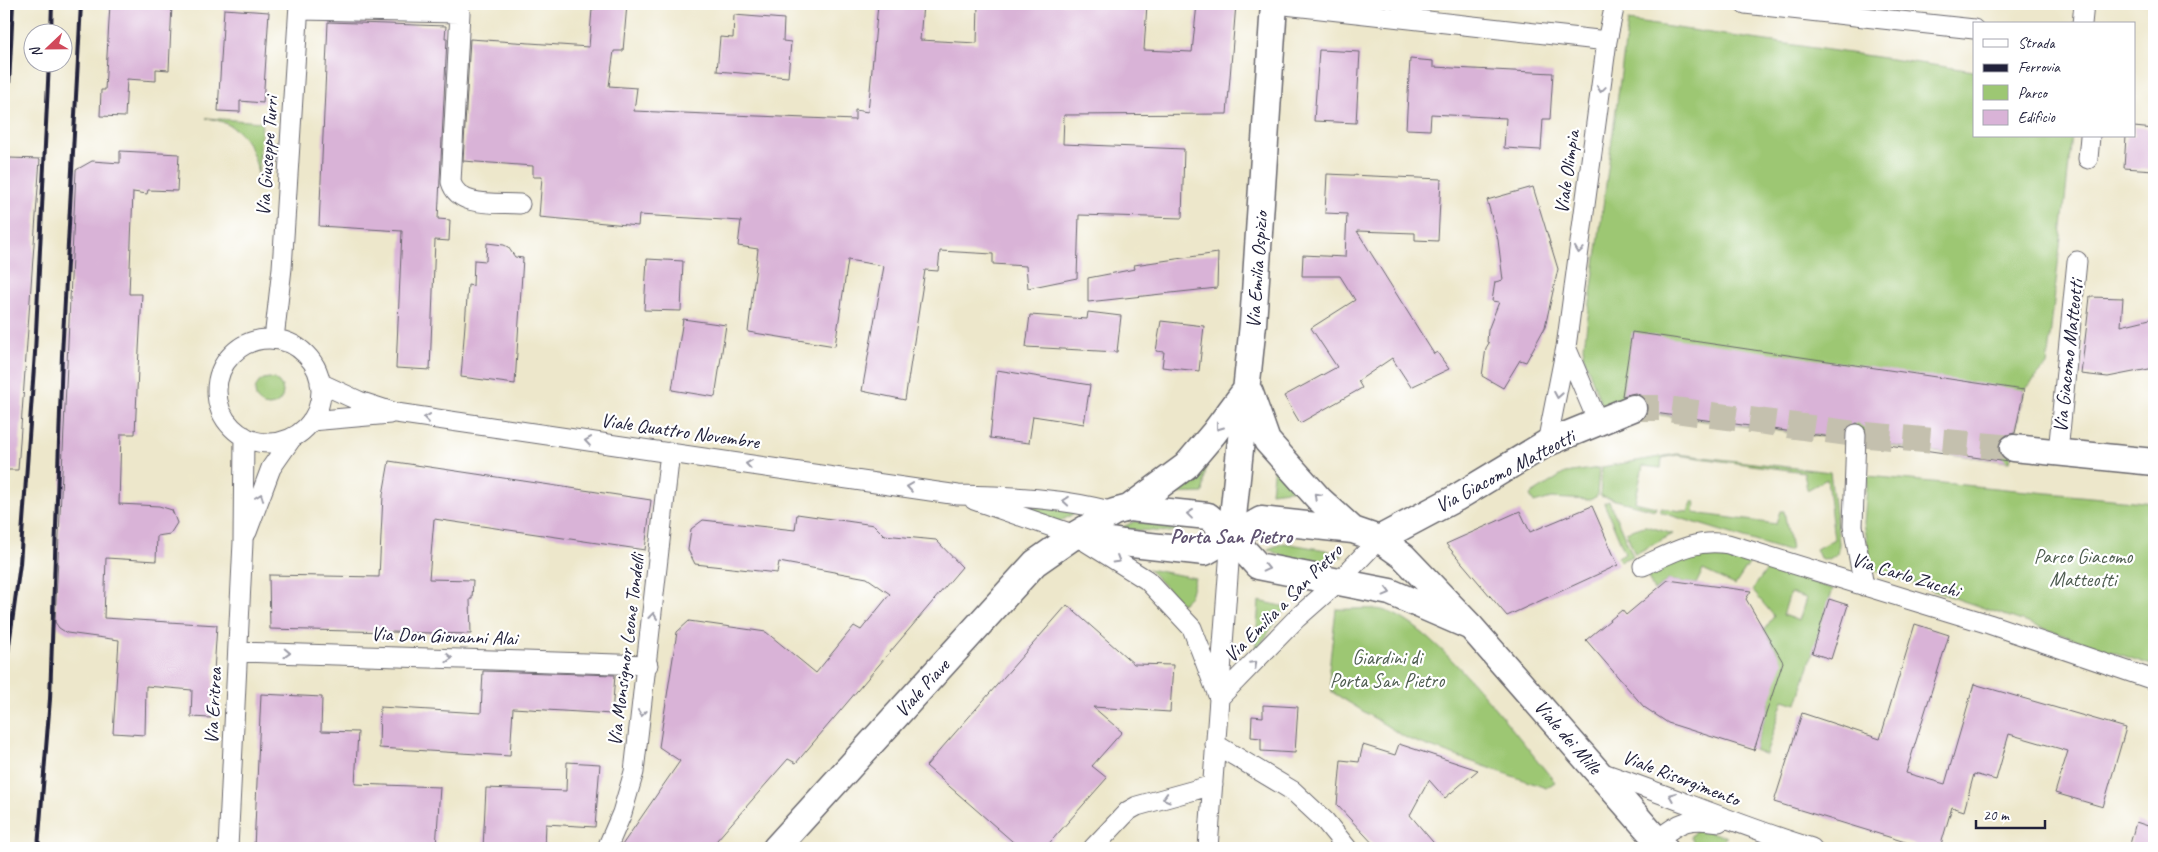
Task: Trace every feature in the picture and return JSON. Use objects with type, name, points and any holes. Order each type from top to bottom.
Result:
[{"type":"main road","name":"Via Emilia Ospizio","points":[[1231,536],[1248,388],[1275,4]]},
{"type":"main road","name":"Viale Piave","points":[[776,848],[1035,563],[1075,535],[1122,510],[1186,466],[1248,388]]},
{"type":"main road","points":[[1248,388],[1267,441],[1319,499],[1353,530]]},
{"type":"main road","name":"Via Giacomo Matteotti","points":[[1379,539],[1456,498],[1547,444],[1633,408]]},
{"type":"main road","name":"Via Giacomo Matteotti","points":[[2013,448],[2154,462]]},
{"type":"main road","name":"Viale dei Mille","points":[[1122,510],[1208,516],[1231,536],[1258,566],[1390,592],[1471,627]]},
{"type":"main road","points":[[1075,535],[1123,543],[1205,552],[1261,520],[1353,530]]},
{"type":"main road","name":"Viale dei Mille","points":[[1353,530],[1379,539],[1403,556],[1471,627],[1661,844]]},
{"type":"street","points":[[1275,4],[1607,41]]},
{"type":"street","name":"Viale Olimpia","points":[[1547,444],[1566,347],[1607,41],[1615,4]]},
{"type":"street","points":[[1745,4],[1973,29]]},
{"type":"street","points":[[2082,22],[2084,4]]},
{"type":"street","points":[[299,7],[460,13],[451,182],[453,189],[456,194],[466,200],[520,204]]},
{"type":"street","name":"Via Giuseppe Turri","points":[[274,339],[282,268],[299,7]]},
{"type":"street","points":[[2088,159],[2090,138]]},
{"type":"street","name":"Via Giacomo Matteotti","points":[[2058,452],[2077,261]]},
{"type":"street","points":[[243,542],[271,468],[292,438],[311,421],[320,403],[320,383],[314,364],[302,350],[292,344],[274,339],[258,340],[240,348],[229,358],[221,372],[218,392],[221,408],[228,422],[244,436],[268,442],[292,438]]},
{"type":"street","points":[[1566,347],[1598,422]]},
{"type":"street","points":[[320,383],[396,414]]},
{"type":"street","points":[[311,421],[396,414]]},
{"type":"street","name":"Viale Quattro Novembre","points":[[396,414],[958,495],[1010,496],[1078,502],[1122,510]]},
{"type":"street","points":[[1856,434],[1853,526],[1864,586]]},
{"type":"street","name":"Via Eritrea","points":[[228,848],[243,542],[244,436]]},
{"type":"street","name":"Via Monsignor Leone Tondelli","points":[[607,848],[622,813],[634,772],[648,665],[670,452]]},
{"type":"street","name":"Viale Quattro Novembre","points":[[958,495],[1075,535]]},
{"type":"street","name":"Via Emilia a San Pietro","points":[[1075,535],[1147,580],[1192,628],[1219,698]]},
{"type":"street","name":"Via Emilia a San Pietro","points":[[1208,848],[1226,580],[1231,536]]},
{"type":"street","name":"Via Emilia a San Pietro","points":[[1219,698],[1298,618],[1339,581],[1379,539]]},
{"type":"street","name":"Via Carlo Zucchi","points":[[1643,566],[1682,548],[1715,542],[1728,544],[1989,624],[2154,680]]},
{"type":"street","name":"Via Don Giovanni Alai","points":[[238,652],[648,665]]},
{"type":"street","points":[[1216,744],[1293,791],[1325,821],[1347,848]]},
{"type":"street","name":"Viale Risorgimento","points":[[1597,771],[1666,793],[1750,828],[1812,848]]},
{"type":"street","points":[[1093,848],[1128,811],[1137,806],[1213,785]]},
{"type":"street","name":"Viale Risorgimento","points":[[1661,844],[1679,823],[1698,819],[1750,828]]},
{"type":"green space","points":[[1628,21],[1973,71],[1973,138],[2072,138],[2047,365],[2024,391],[2009,462],[1602,407],[1583,354]]},
{"type":"green space","points":[[206,118],[262,122],[258,174],[252,153],[242,136],[227,124]]},
{"type":"green space","points":[[269,378],[279,382],[283,392],[279,402],[269,406],[259,402],[255,392],[259,382]]},
{"type":"green space","points":[[1677,454],[1830,472],[1839,543],[1838,553],[1828,560],[1820,558],[1816,549],[1834,539],[1827,479],[1807,490],[1804,472],[1677,455],[1662,458],[1661,468],[1643,466],[1635,502],[1656,507],[1655,510],[1600,496],[1602,467]]},
{"type":"green space","points":[[1207,456],[1203,493],[1164,494]]},
{"type":"green space","points":[[1274,464],[1297,489],[1271,492]]},
{"type":"green space","points":[[1599,468],[1597,496],[1590,500],[1551,498],[1534,503],[1530,495],[1565,473]]},
{"type":"green space","name":"Parco Giacomo Matteotti","points":[[1868,476],[2154,503],[2154,666],[1875,571],[1872,567],[1864,523]]},
{"type":"green space","points":[[1693,500],[1695,502],[1694,513],[1776,524],[1780,511],[1784,511],[1791,549],[1787,551],[1660,512],[1661,508],[1688,512]]},
{"type":"green space","points":[[988,501],[1076,512],[1058,523]]},
{"type":"green space","points":[[1609,501],[1633,556],[1620,561],[1618,557],[1625,553],[1604,503]]},
{"type":"green space","points":[[1135,521],[1192,527],[1170,532],[1119,529]]},
{"type":"green space","points":[[1644,526],[1673,534],[1635,554],[1626,532]]},
{"type":"green space","points":[[1284,543],[1326,550],[1344,556],[1315,561],[1287,557],[1268,549]]},
{"type":"green space","points":[[1722,552],[1751,561],[1735,585],[1703,570],[1696,584],[1668,580],[1654,591],[1647,575],[1680,561]]},
{"type":"green space","points":[[1768,568],[1833,589],[1797,704],[1783,700],[1766,755],[1754,750],[1769,705],[1770,676],[1777,651],[1764,630],[1774,616],[1752,590]],"holes":[[[1790,593],[1806,598],[1799,621],[1783,615]]]},
{"type":"green space","points":[[1148,569],[1195,578],[1190,596],[1182,604]]},
{"type":"green space","points":[[1259,601],[1286,607],[1255,653]]},
{"type":"green space","name":"Giardini di Porta San Pietro","points":[[1336,609],[1382,610],[1403,619],[1426,636],[1474,684],[1555,782],[1546,788],[1408,739],[1332,692],[1329,669]]},
{"type":"green space","points":[[1695,831],[1706,831],[1727,837],[1712,848],[1698,848],[1690,837]]},
{"type":"building","points":[[110,4],[172,4],[169,70],[156,69],[156,81],[127,79],[125,117],[100,116],[101,90],[105,90]]},
{"type":"building","points":[[595,4],[627,4],[623,51],[614,51],[609,86],[637,88],[634,111],[855,120],[855,110],[868,112],[878,4],[923,4],[920,40],[977,43],[978,4],[1147,4],[1144,50],[1192,52],[1197,4],[1236,4],[1227,114],[1064,115],[1063,144],[1184,149],[1182,218],[1079,215],[1077,278],[1028,288],[1026,266],[993,264],[993,254],[940,251],[938,271],[925,270],[905,400],[862,391],[884,266],[848,260],[835,346],[748,332],[758,249],[738,246],[741,221],[639,215],[638,226],[539,217],[542,177],[533,177],[533,166],[463,161],[470,39],[589,47],[592,9],[595,9]]},
{"type":"building","points":[[224,9],[269,12],[263,103],[240,101],[240,112],[218,111]]},
{"type":"building","points":[[734,15],[784,19],[783,41],[791,42],[788,77],[717,71],[720,37],[733,38]]},
{"type":"building","points":[[328,22],[446,26],[438,219],[450,220],[449,241],[435,240],[430,370],[396,368],[402,231],[319,226]]},
{"type":"building","points":[[1319,50],[1360,52],[1356,123],[1314,121]]},
{"type":"building","points":[[1410,59],[1433,61],[1433,67],[1553,73],[1550,119],[1543,119],[1541,150],[1504,148],[1506,118],[1431,114],[1430,130],[1406,129]]},
{"type":"building","points":[[2136,127],[2154,129],[2154,170],[2124,168],[2126,138],[2136,138]]},
{"type":"building","points":[[120,151],[179,154],[177,191],[148,190],[147,194],[133,192],[129,294],[142,294],[135,434],[121,434],[119,504],[159,506],[172,510],[177,523],[170,534],[157,536],[156,561],[106,558],[104,618],[217,625],[211,718],[191,717],[192,690],[146,686],[145,735],[113,733],[119,640],[67,633],[59,628],[55,622],[76,170],[92,161],[120,163]]},
{"type":"building","points":[[9,158],[40,159],[18,470],[4,470],[4,244]]},
{"type":"building","points":[[1327,174],[1441,179],[1438,241],[1415,240],[1415,233],[1357,231],[1434,354],[1437,352],[1449,369],[1411,387],[1392,358],[1358,381],[1362,388],[1300,423],[1284,396],[1337,367],[1311,328],[1355,300],[1340,276],[1302,276],[1303,255],[1345,257],[1347,214],[1325,213]]},
{"type":"building","points":[[1533,187],[1558,269],[1545,327],[1526,362],[1520,360],[1503,388],[1482,376],[1486,348],[1489,343],[1487,342],[1488,330],[1499,302],[1492,301],[1495,282],[1503,280],[1498,240],[1487,200]]},
{"type":"building","points":[[487,243],[504,245],[508,247],[515,257],[523,258],[515,384],[461,377],[468,285],[473,286],[474,260],[486,261]]},
{"type":"building","points":[[1218,253],[1217,288],[1088,302],[1088,278],[1135,269],[1134,265]]},
{"type":"building","points":[[647,259],[683,261],[681,311],[644,310]]},
{"type":"building","points":[[2090,297],[2123,298],[2121,326],[2154,318],[2154,368],[2108,377],[2081,374]]},
{"type":"building","points":[[1088,312],[1121,316],[1117,352],[1026,347],[1030,315],[1087,319]]},
{"type":"building","points":[[683,319],[726,325],[715,397],[672,390]]},
{"type":"building","points":[[1161,321],[1204,326],[1199,371],[1162,367],[1164,352],[1156,351]]},
{"type":"building","points":[[1632,332],[2024,390],[2015,433],[2006,435],[2001,439],[1998,446],[2000,455],[2008,462],[1867,442],[1866,429],[1857,423],[1847,428],[1845,439],[1647,412],[1647,403],[1642,396],[1635,393],[1622,396]]},
{"type":"building","points":[[997,370],[1090,385],[1084,424],[1033,416],[1029,443],[990,438]]},
{"type":"building","points":[[389,461],[651,500],[645,550],[434,519],[429,579],[473,580],[472,599],[470,599],[471,634],[270,629],[269,575],[379,577],[383,495]]},
{"type":"building","points":[[1592,506],[1618,565],[1507,616],[1446,544],[1520,511],[1530,532]]},
{"type":"building","points":[[797,514],[874,525],[884,535],[936,540],[962,567],[796,763],[788,759],[710,848],[620,848],[680,761],[659,747],[677,632],[689,621],[766,632],[816,673],[854,626],[861,630],[890,594],[867,578],[779,562],[777,573],[695,564],[688,550],[691,529],[703,520],[795,530]]},
{"type":"building","points":[[1668,580],[1751,591],[1746,599],[1783,662],[1754,750],[1668,723],[1644,707],[1586,640],[1622,610],[1626,615]]},
{"type":"building","points":[[1829,599],[1848,605],[1831,659],[1812,653]]},
{"type":"building","points":[[1067,605],[1134,664],[1173,665],[1170,712],[1093,707],[1122,732],[1092,766],[1107,778],[1045,848],[1020,848],[926,766]]},
{"type":"building","points":[[1915,624],[1949,635],[1906,773],[1945,784],[1974,684],[2126,728],[2103,807],[2055,793],[2068,751],[2009,734],[1996,780],[1974,774],[1964,811],[1952,807],[1940,848],[1925,848],[1774,802],[1802,713],[1880,739]]},
{"type":"building","points":[[483,671],[615,675],[612,714],[513,708],[510,756],[379,748],[380,707],[481,713]]},
{"type":"building","points":[[261,694],[322,697],[321,731],[358,732],[355,784],[440,787],[436,848],[254,848]]},
{"type":"building","points":[[1263,705],[1298,707],[1295,753],[1261,751],[1261,738],[1251,737],[1252,716],[1263,717]]},
{"type":"building","points":[[1399,744],[1478,770],[1445,798],[1429,780],[1410,815],[1438,848],[1377,848],[1337,805],[1341,760],[1359,762],[1363,745],[1395,755]]},
{"type":"building","points":[[567,762],[600,764],[595,827],[546,824],[545,848],[483,848],[486,788],[566,791]]},
{"type":"building","points":[[2136,822],[2154,828],[2154,848],[2129,848]]},
{"type":"tunnel","points":[[1633,408],[1659,408],[1856,434],[2013,448]]},
{"type":"railway","points":[[4,186],[13,4]]},
{"type":"railway","points":[[51,22],[52,4]]},
{"type":"railway","points":[[38,848],[50,699],[62,355],[81,4]]},
{"type":"railway","points":[[4,682],[20,564],[35,353],[49,72]]},
{"type":"district","name":"Porta San Pietro","points":[[1231,536]]}]
